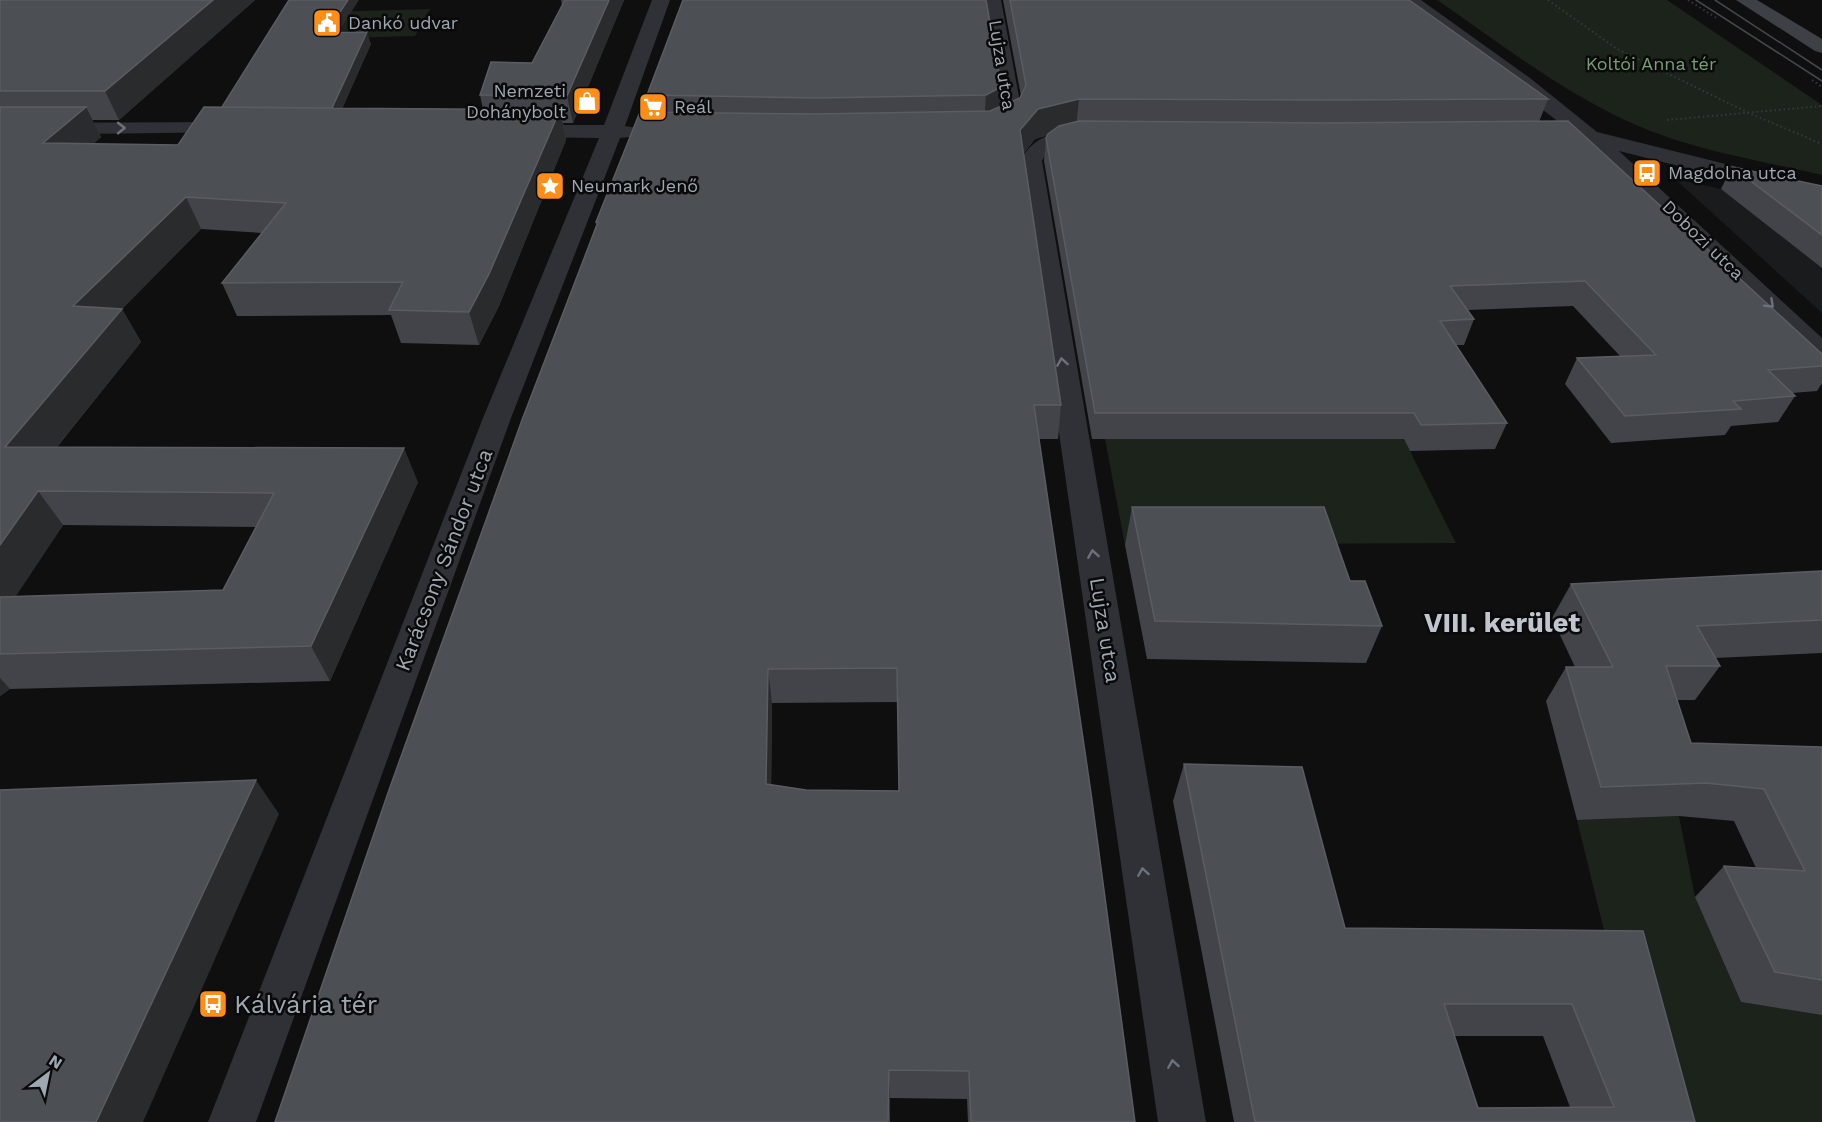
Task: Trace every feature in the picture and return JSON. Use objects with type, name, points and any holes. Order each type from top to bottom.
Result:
[{"type":"main road","points":[[1745,0],[1822,47]]},
{"type":"street","name":"Karácsony Sándor utca","points":[[232,1122],[493,429],[612,132],[661,0]]},
{"type":"street","name":"Lujza utca","points":[[971,134],[989,132],[1002,127],[1010,121],[1012,112],[992,0]]},
{"type":"street","name":"Dobozi utca","points":[[1410,0],[1513,73],[1588,136],[1671,209],[1822,353]]},
{"type":"street","points":[[0,129],[255,128]]},
{"type":"street","points":[[505,130],[647,133]]},
{"type":"street","name":"Lujza utca","points":[[1109,137],[1076,136],[1056,139],[1044,144],[1034,153],[1031,161],[1182,1122]]},
{"type":"street","points":[[1518,136],[1588,136],[1822,195]]},
{"type":"path","points":[[1548,0],[1617,49],[1751,114],[1822,144]]},
{"type":"path","points":[[1658,121],[1822,106]]},
{"type":"shaded area","points":[[1675,179],[1822,211],[1822,313]]},
{"type":"green space","name":"Koltói Anna tér","points":[[1437,0],[1667,0],[1822,105],[1822,175],[1705,148],[1636,125],[1605,110],[1547,76]]},
{"type":"green space","points":[[430,9],[415,36],[272,40],[293,13]]},
{"type":"green space","points":[[1105,439],[1404,439],[1456,543],[1125,545]]},
{"type":"green space","points":[[1679,816],[1695,897],[1741,1002],[1822,1014],[1822,1122],[1651,1122],[1577,820]]},
{"type":"building","points":[[0,0],[213,0],[105,91],[0,91]]},
{"type":"building","points":[[289,0],[348,0],[326,33],[367,32],[332,108],[222,107]]},
{"type":"building","points":[[565,0],[609,0],[567,96],[480,95],[491,62],[532,63]]},
{"type":"building","points":[[683,0],[986,0],[1001,87],[986,95],[816,98],[647,95]]},
{"type":"building","points":[[1010,0],[1409,0],[1548,99],[1079,99],[1038,109],[1020,130],[1061,405],[1034,405],[1091,793],[1135,1122],[971,1122],[969,1071],[889,1070],[888,1122],[275,1122],[389,790],[522,420],[640,112],[816,114],[990,111],[1020,98],[1026,85]],"holes":[[[897,668],[899,791],[806,790],[766,784],[768,669]]]},
{"type":"building","points":[[0,107],[86,107],[43,143],[178,145],[204,107],[560,110],[489,274],[469,312],[389,310],[403,282],[222,283],[286,203],[186,197],[73,306],[122,309],[5,447],[404,448],[311,646],[0,654],[0,597],[223,590],[274,493],[38,491],[0,545]]},
{"type":"building","points":[[1079,121],[1324,123],[1568,121],[1822,354],[1822,366],[1768,370],[1795,396],[1733,401],[1741,409],[1625,416],[1577,358],[1656,355],[1585,281],[1450,286],[1474,319],[1440,321],[1507,423],[1421,425],[1414,413],[1095,413],[1046,138],[1059,126]]},
{"type":"building","points":[[1732,167],[1822,186],[1822,235]]},
{"type":"building","points":[[1132,507],[1324,507],[1350,581],[1365,581],[1382,626],[1155,621]]},
{"type":"building","points":[[1822,571],[1822,620],[1697,626],[1720,666],[1666,666],[1691,743],[1822,747],[1822,980],[1775,972],[1724,866],[1805,871],[1764,789],[1706,783],[1601,787],[1566,667],[1613,667],[1571,584]]},
{"type":"building","points":[[1184,764],[1302,767],[1345,928],[1643,931],[1695,1122],[1255,1122]],"holes":[[[1444,1004],[1572,1004],[1614,1107],[1478,1108]]]},
{"type":"building","points":[[256,780],[96,1122],[0,1122],[0,790]]},
{"type":"tram line","points":[[1696,0],[1822,81]]},
{"type":"tram line","points":[[1715,0],[1822,70]]},
{"type":"place","name":"Dankó udvar","points":[[327,23]]},
{"type":"place","name":"Nemzeti Dohánybolt","points":[[587,101]]},
{"type":"place","name":"Reál","points":[[653,107]]},
{"type":"place","name":"Magdolna utca","points":[[1647,173]]},
{"type":"place","name":"Neumark Jenő","points":[[550,186]]},
{"type":"place","name":"Kálvária tér","points":[[213,1004]]},
{"type":"district","name":"VIII. kerület","points":[[1502,623]]}]
